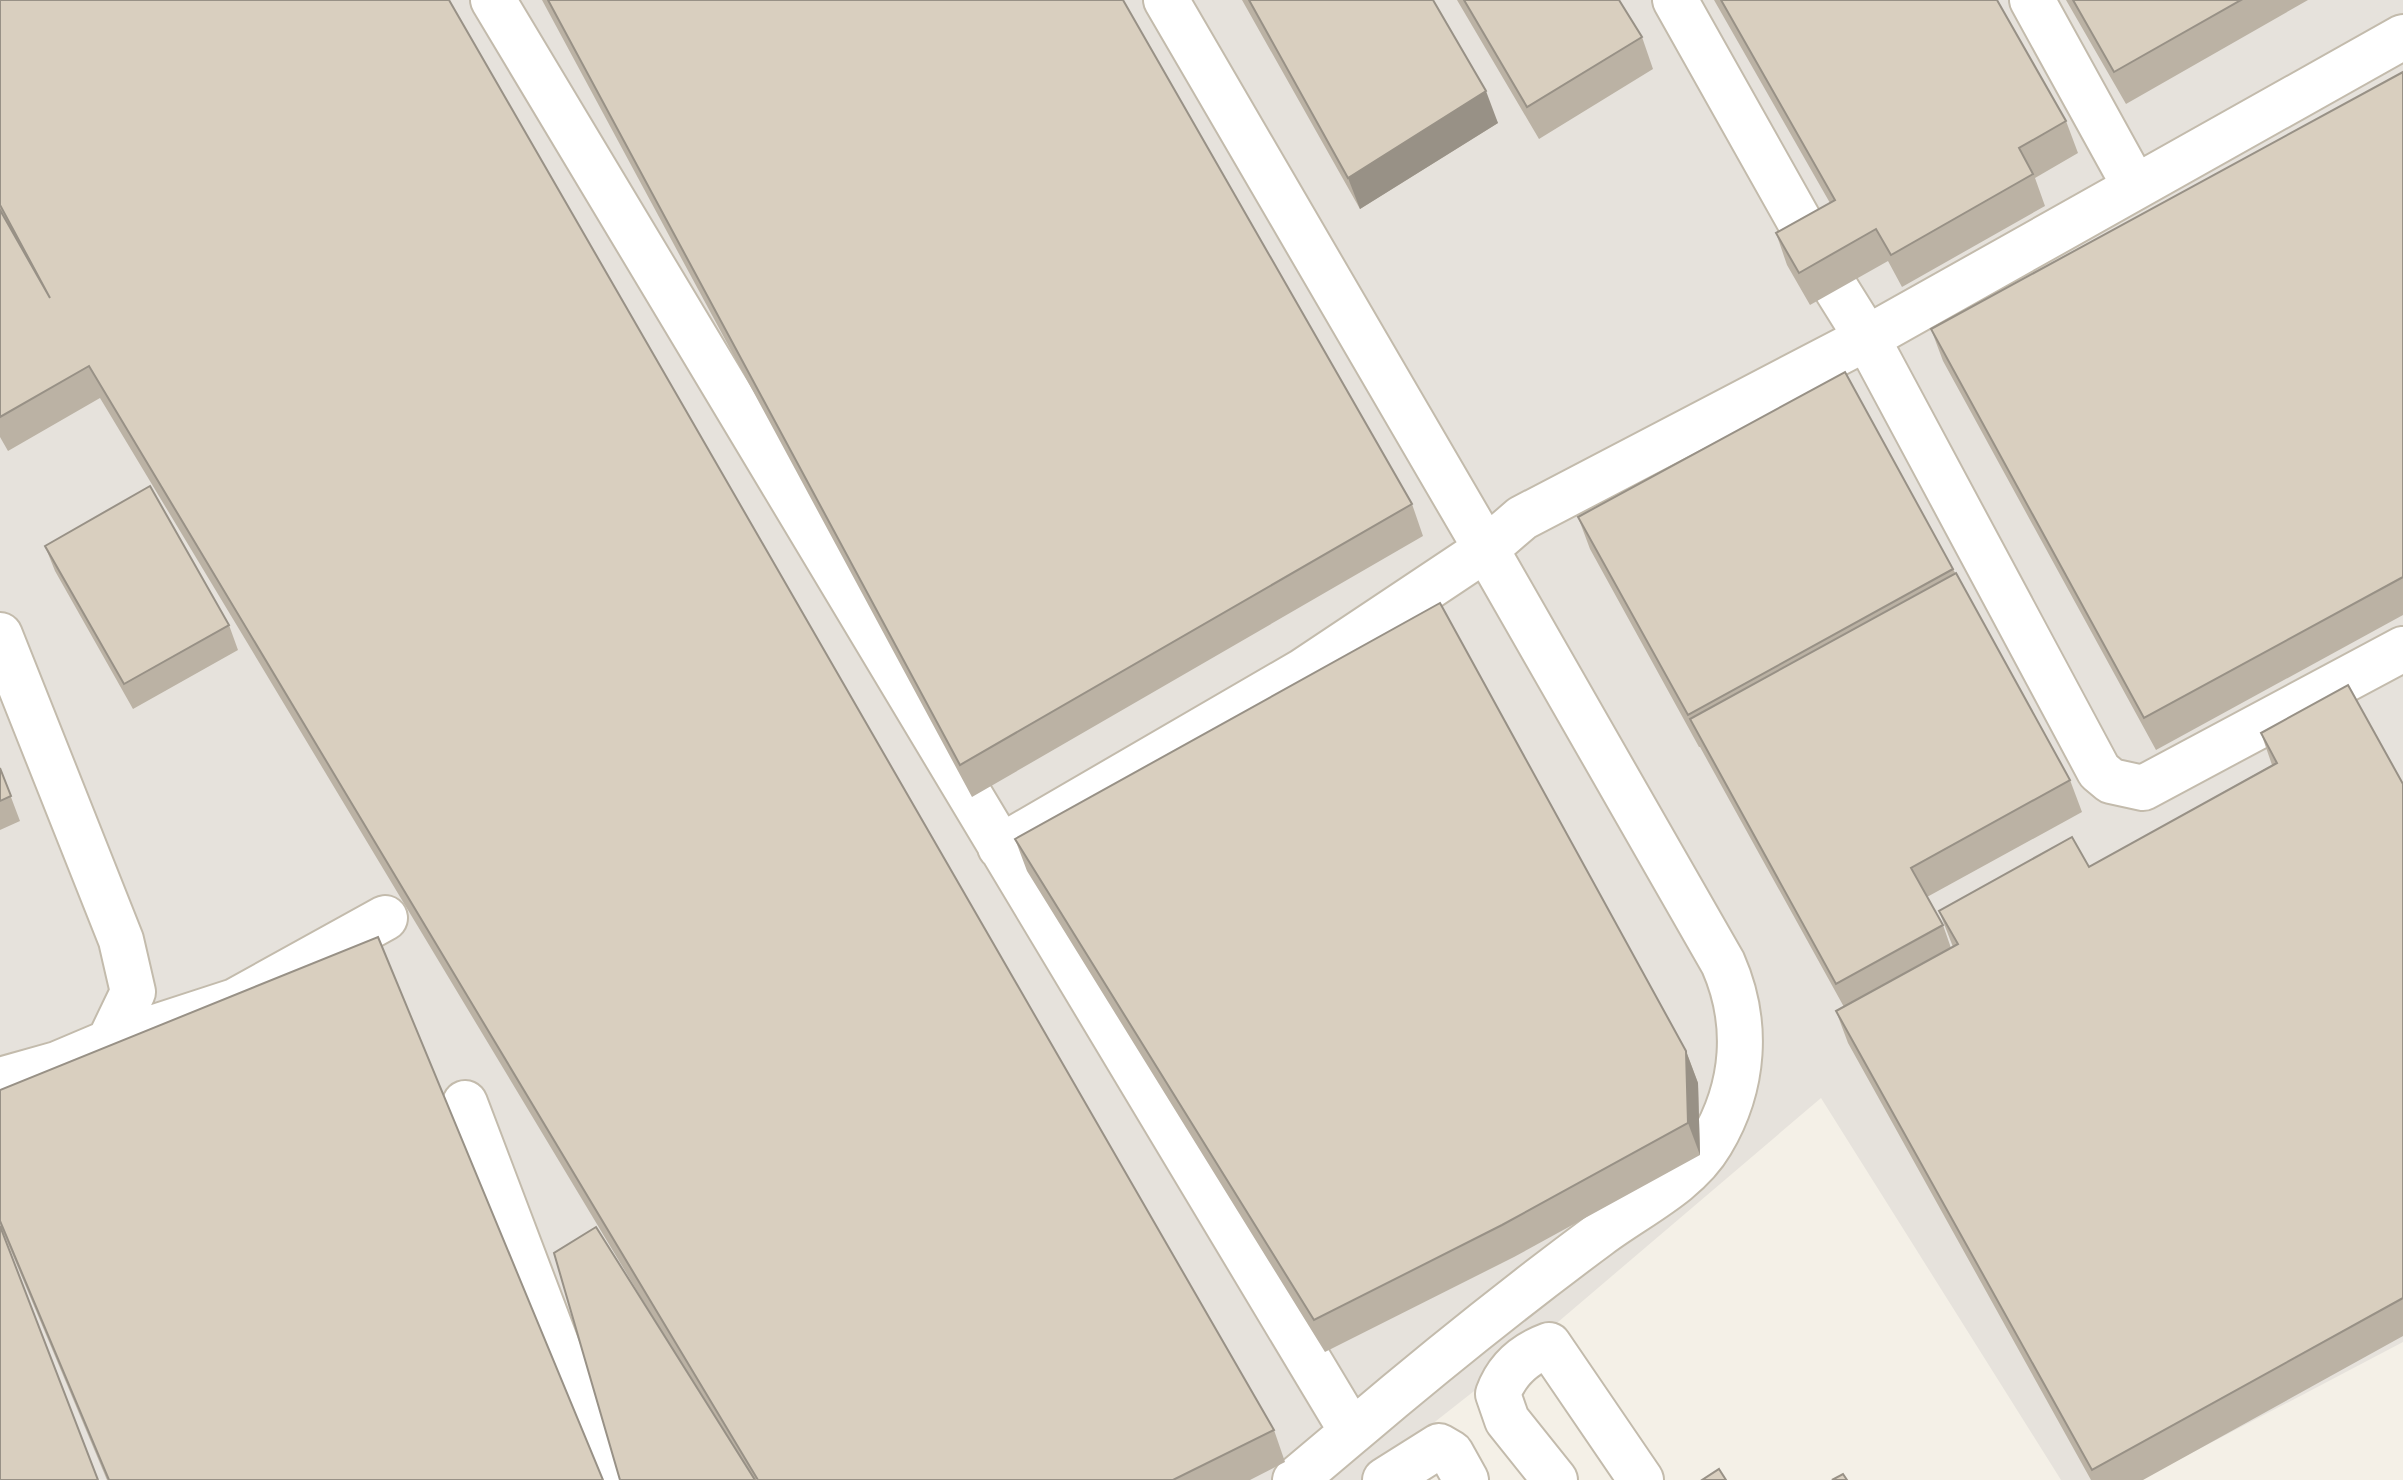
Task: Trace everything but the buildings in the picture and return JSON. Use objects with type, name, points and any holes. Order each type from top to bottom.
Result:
[{"type":"street","points":[[493,0],[1352,1432]]},
{"type":"street","points":[[1166,0],[1723,963],[1735,991],[1742,1040],[1733,1093],[1712,1143],[1695,1163],[1634,1215],[1603,1232],[1438,1359],[1295,1480]]},
{"type":"street","points":[[1675,0],[1815,249]]},
{"type":"street","points":[[2032,0],[2134,185]]},
{"type":"street","points":[[1000,847],[1303,671],[1486,549],[1522,518],[1867,338],[2134,185],[2403,37]]},
{"type":"street","points":[[1837,290],[1867,338],[2099,771],[2111,781],[2143,788],[2403,649]]},
{"type":"street","points":[[0,635],[121,940],[133,992],[109,1042]]},
{"type":"street","points":[[0,1080],[57,1064],[109,1042],[235,1001],[385,918]]},
{"type":"street","points":[[465,1103],[608,1480]]},
{"type":"street","points":[[1555,1480],[1507,1420],[1498,1394],[1504,1378],[1525,1356],[1549,1345],[1641,1480]]},
{"type":"street","points":[[1385,1480],[1439,1446],[1451,1453],[1466,1480]]},
{"type":"shaded area","points":[[0,0],[2403,0],[2403,1342],[2140,1480],[2061,1480],[1821,1098],[1511,1362],[1361,1480],[0,1480]]}]
